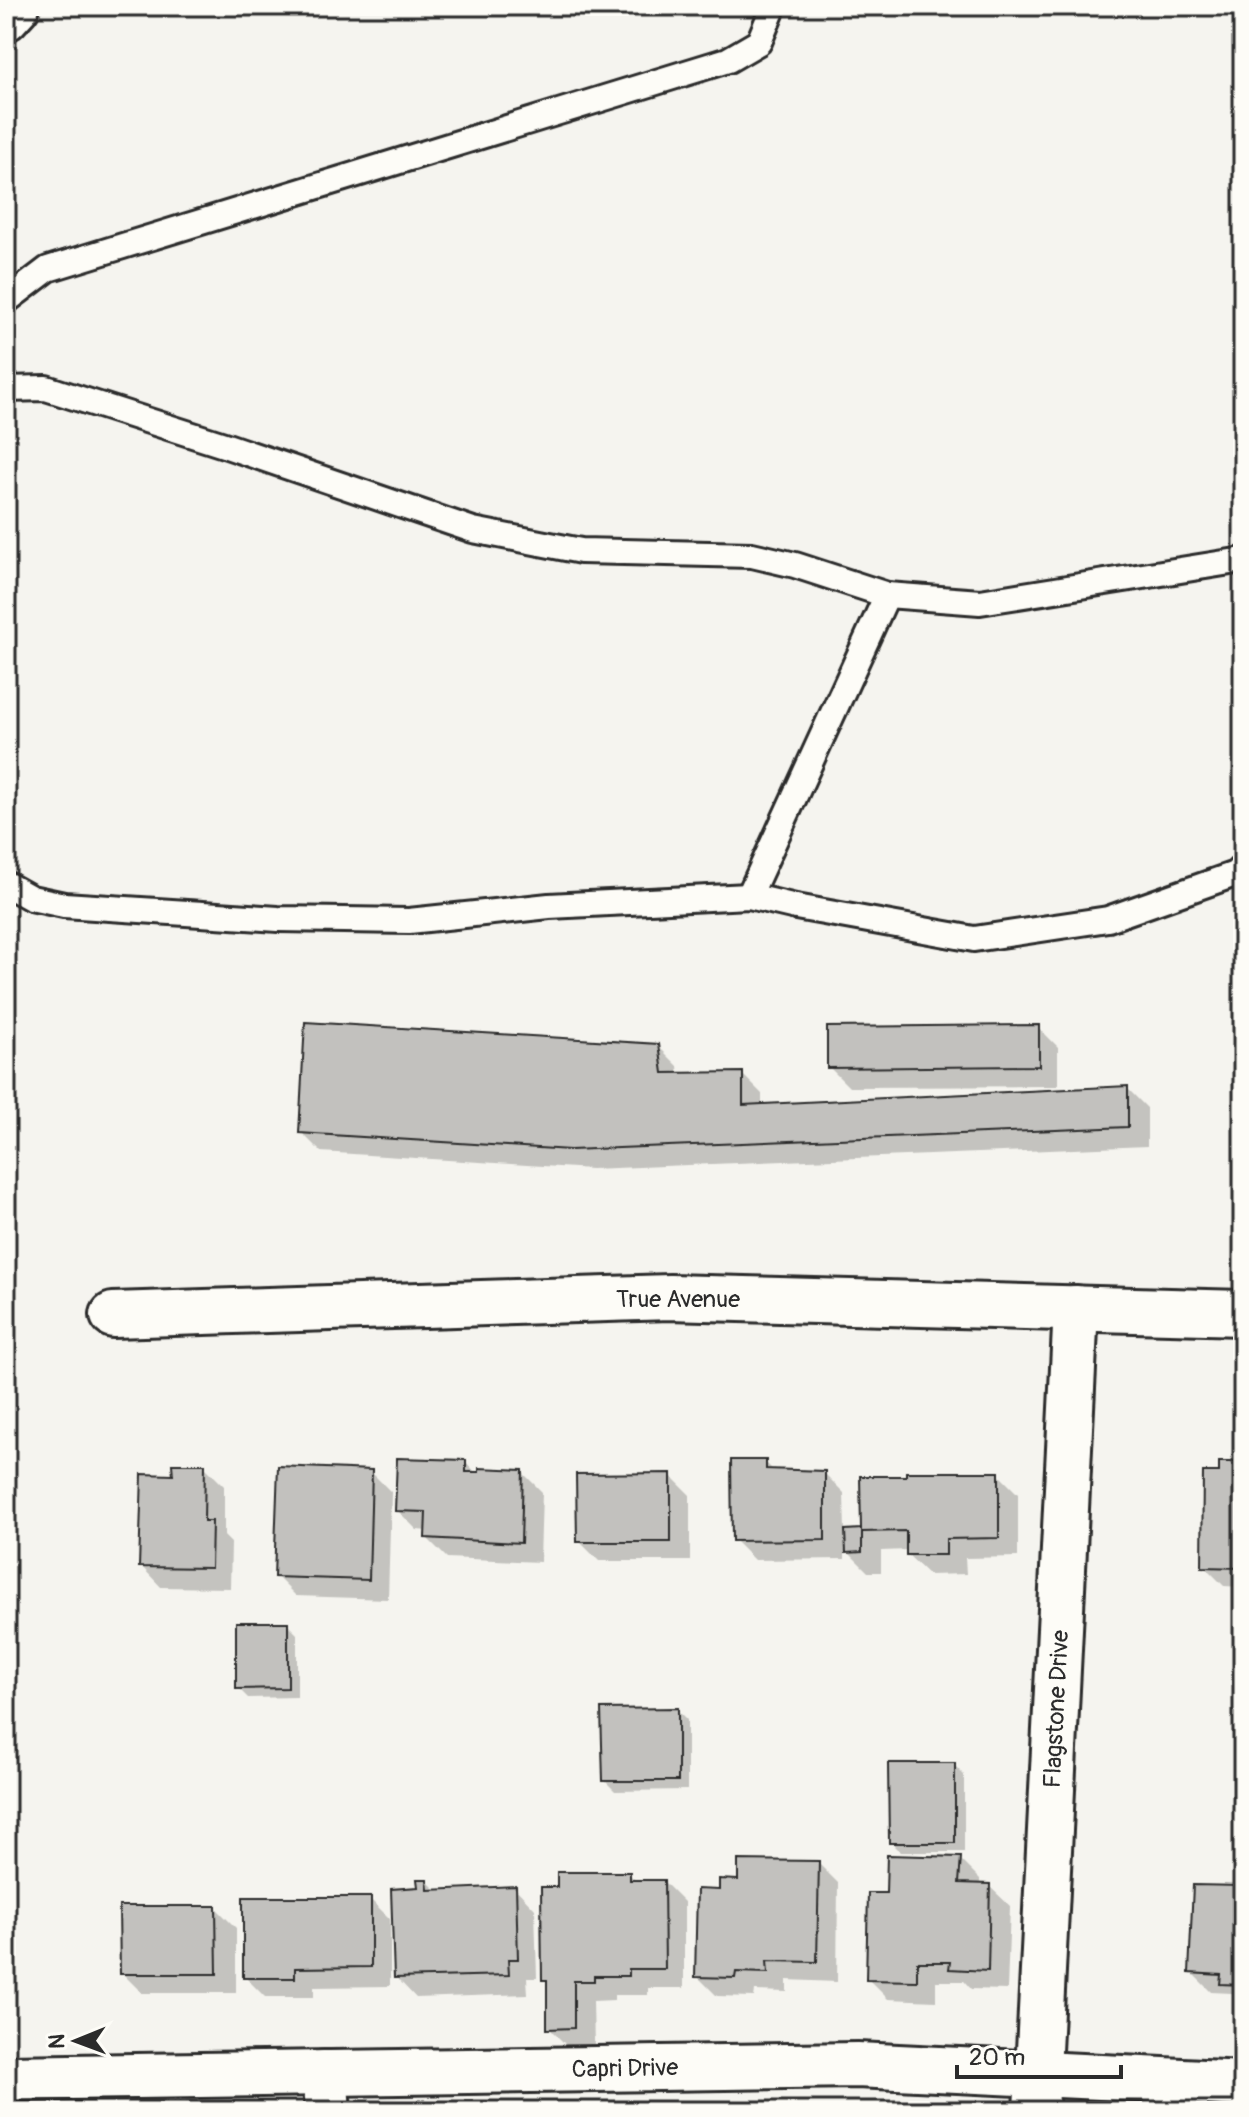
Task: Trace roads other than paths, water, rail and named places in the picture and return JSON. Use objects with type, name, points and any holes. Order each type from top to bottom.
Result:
[{"type":"street","points":[[6,18],[17,6]]},
{"type":"street","name":"True Avenue","points":[[113,1315],[670,1297],[1243,1313]]},
{"type":"street","name":"Flagstone Drive","points":[[1038,2092],[1076,1308]]},
{"type":"street","name":"Capri Drive","points":[[6,2078],[326,2092],[857,2065],[1038,2092],[1243,2084]]},
{"type":"lane","points":[[6,301],[48,269],[728,60],[759,42],[771,13],[770,6]]},
{"type":"lane","points":[[6,389],[46,388],[473,530],[581,551],[752,555],[795,565],[887,595],[980,602],[1243,560]]},
{"type":"lane","points":[[749,896],[887,595]]},
{"type":"lane","points":[[6,884],[31,898],[64,905],[278,919],[409,921],[549,906],[749,896],[974,939],[1108,919],[1235,874],[1243,866]]}]
